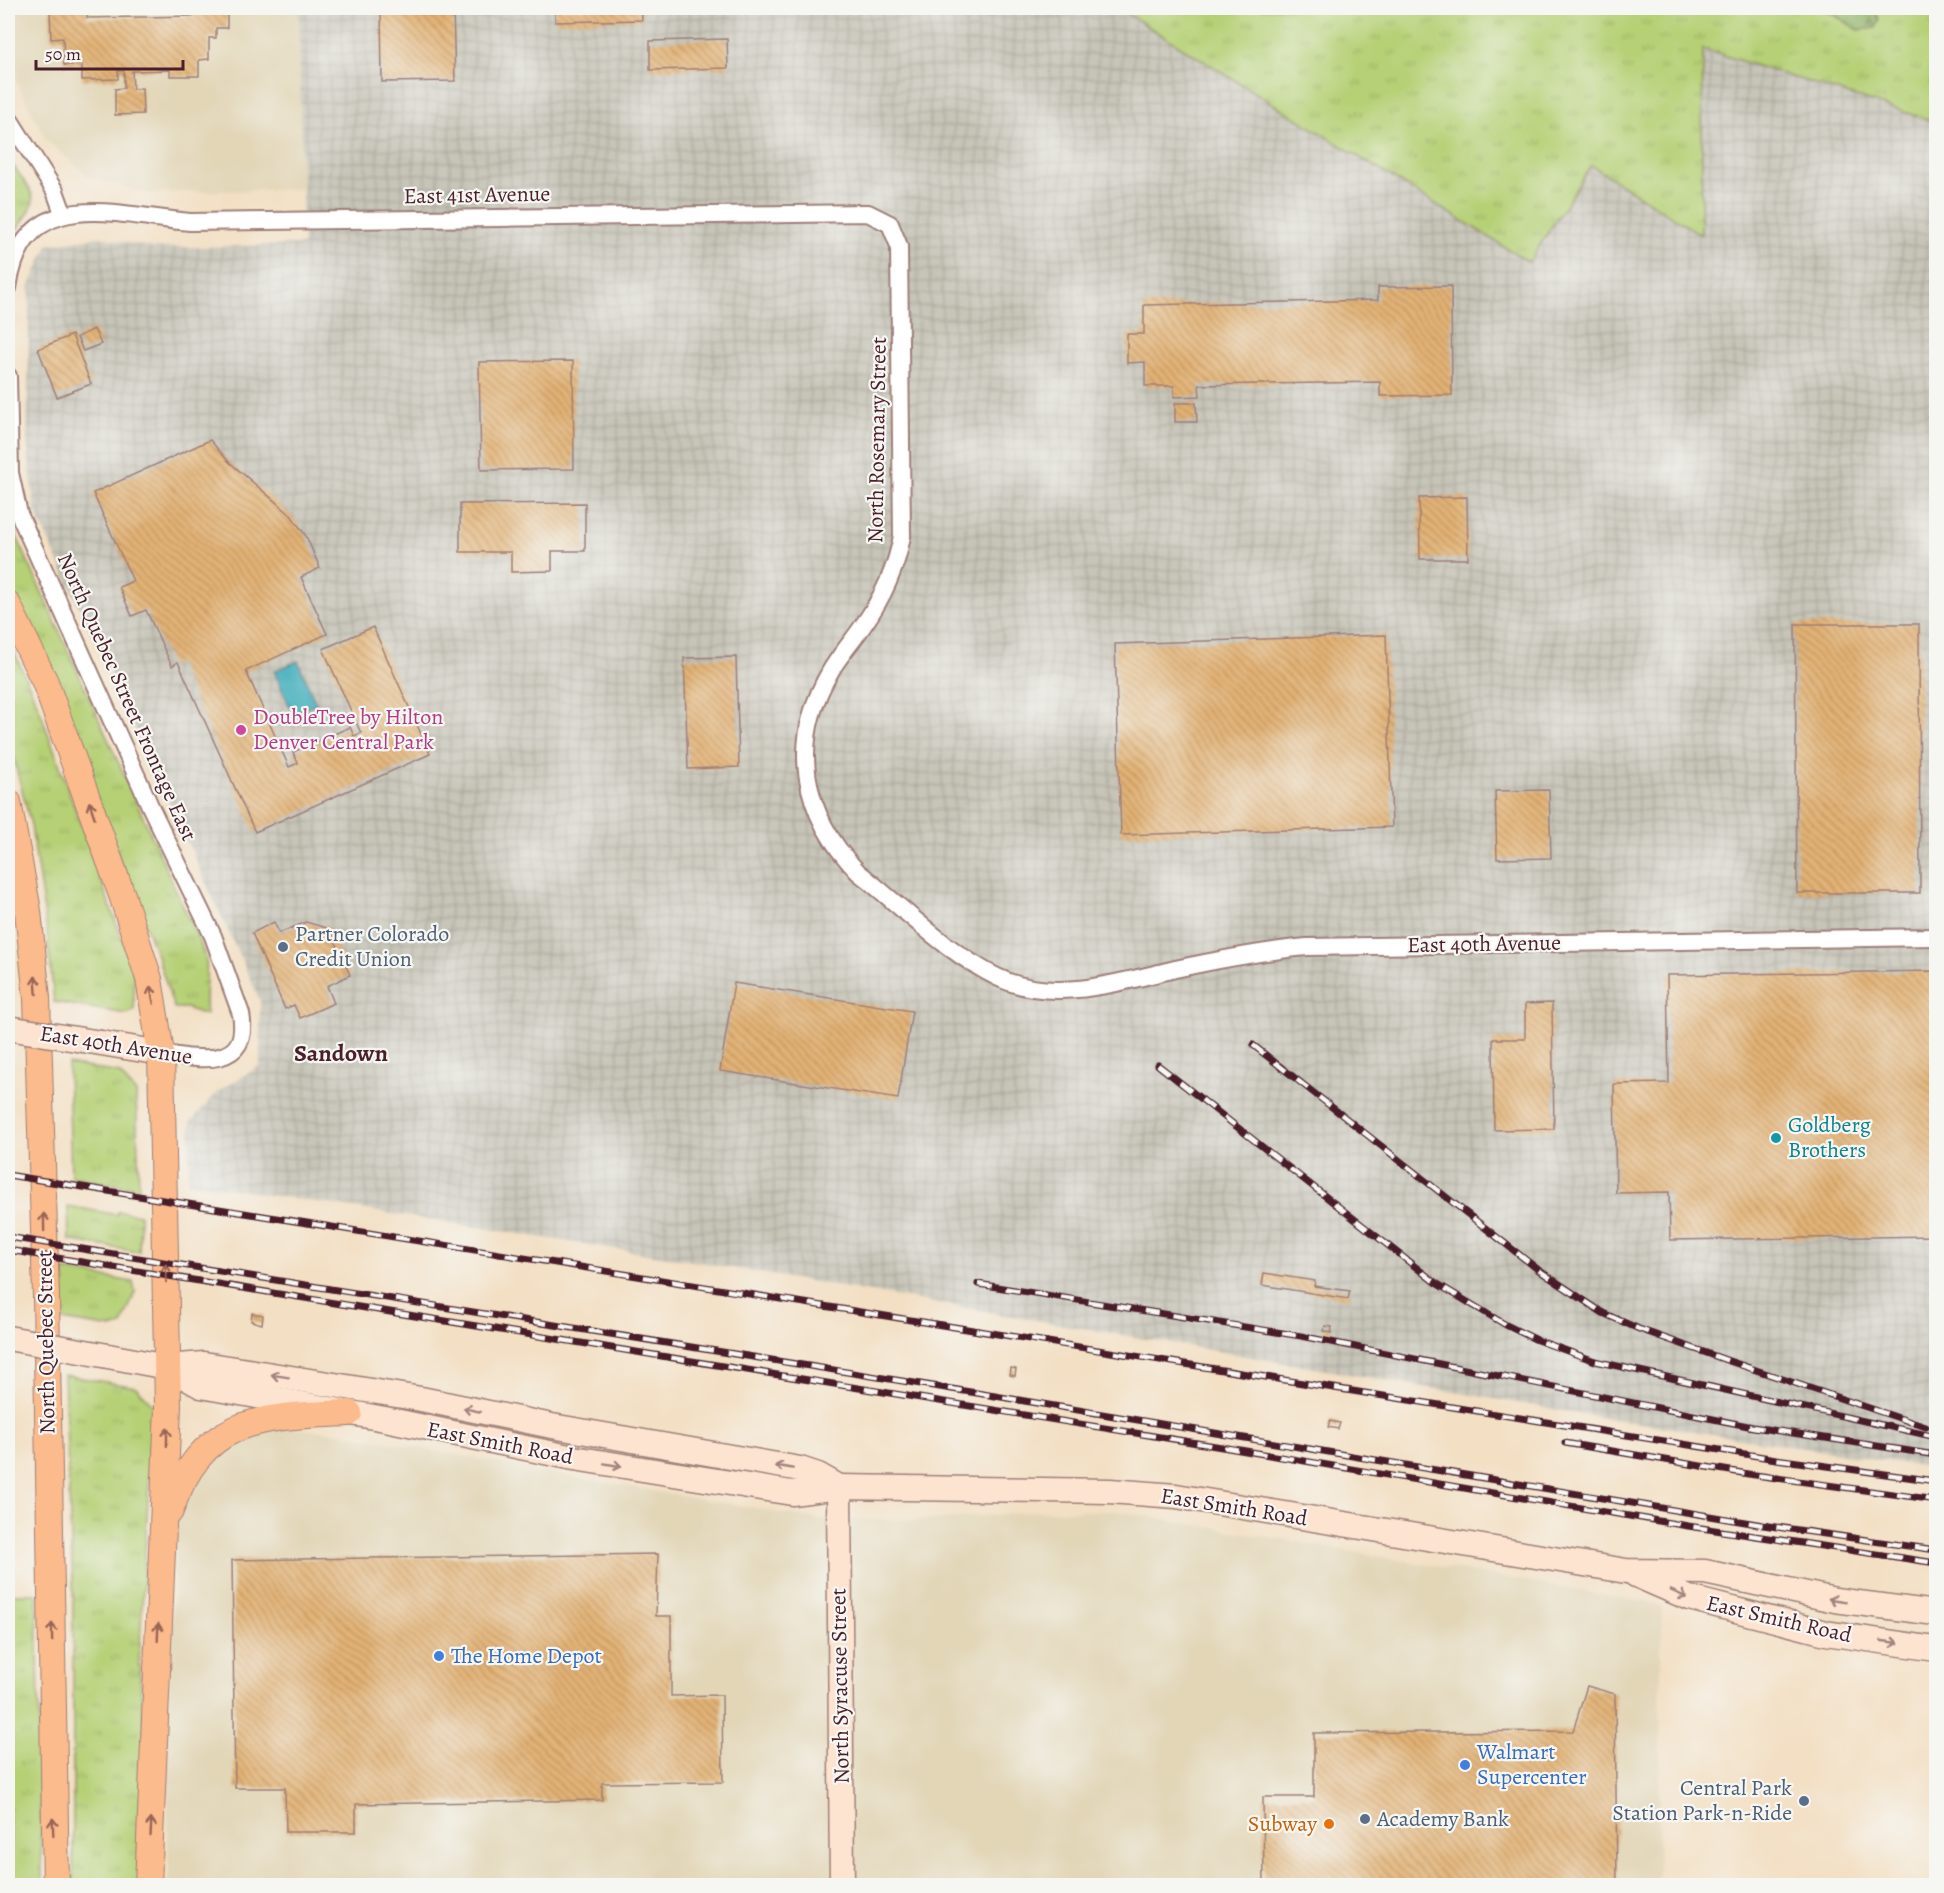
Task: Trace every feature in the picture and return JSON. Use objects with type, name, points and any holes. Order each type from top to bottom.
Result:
[{"type":"main road","points":[[8,605],[49,692],[129,915],[149,979],[161,1053],[167,1366],[163,1532],[148,1886]]},
{"type":"main road","name":"North Quebec Street","points":[[8,802],[28,911],[37,998],[43,1169],[56,1886]]},
{"type":"main road","points":[[163,1532],[175,1497],[192,1467],[215,1441],[232,1430],[264,1419],[349,1413]]},
{"type":"street","points":[[8,117],[49,179],[63,213],[45,222],[29,236],[17,254],[8,288]]},
{"type":"street","name":"East 41st Avenue","points":[[63,213],[103,211],[190,222],[847,212],[868,213],[890,224]]},
{"type":"street","name":"North Rosemary Street","points":[[890,224],[895,232],[900,255],[902,536],[898,556],[883,592],[831,670],[815,704],[806,749],[808,783],[818,815],[832,842],[858,872],[972,964],[999,978],[1036,989]]},
{"type":"street","name":"North Quebec Street Frontage East","points":[[8,376],[10,473],[19,514],[151,808],[213,936],[236,997],[243,1028]]},
{"type":"street","name":"East 40th Avenue","points":[[1036,989],[1055,991],[1104,985],[1249,954],[1307,947],[1936,937]]},
{"type":"street","name":"East 40th Avenue","points":[[8,1028],[194,1059],[224,1056],[240,1042],[243,1028]]},
{"type":"street","name":"East Smith Road","points":[[8,1338],[167,1366],[204,1364],[421,1399],[552,1426],[800,1469],[818,1475],[838,1487]]},
{"type":"street","name":"East Smith Road","points":[[167,1366],[201,1386],[672,1475],[792,1493],[838,1487],[1110,1491],[1176,1496],[1626,1570],[1705,1572],[1835,1600],[1936,1612]]},
{"type":"street","name":"North Syracuse Street","points":[[838,1487],[842,1886]]},
{"type":"street","name":"East Smith Road","points":[[1626,1570],[1689,1598],[1826,1633],[1936,1648]]},
{"type":"shaded area","points":[[8,8],[299,8],[303,189],[148,193],[89,177],[46,140],[14,77],[8,61]]},
{"type":"shaded area","points":[[299,8],[1118,8],[1529,262],[1591,165],[1701,234],[1702,49],[1936,122],[1936,1468],[1594,1416],[686,1260],[188,1182],[191,1121],[220,1090],[260,1066],[260,1000],[35,511],[27,440],[30,285],[48,245],[99,237],[153,248],[303,245]]},
{"type":"shaded area","points":[[283,1427],[340,1433],[560,1475],[817,1519],[933,1520],[1040,1511],[1116,1511],[1662,1605],[1658,1885],[169,1886],[167,1749],[177,1523],[182,1502],[189,1484],[231,1437]]},
{"type":"green space","points":[[1118,8],[1816,8],[1833,14],[1859,30],[1879,20],[1875,8],[1936,8],[1936,122],[1703,49],[1701,235],[1591,165],[1529,262]]},
{"type":"green space","points":[[1816,8],[1875,8],[1879,20],[1876,28],[1859,30],[1833,14]]},
{"type":"green space","points":[[8,159],[31,192],[33,199],[27,215],[8,240]]},
{"type":"green space","points":[[8,517],[206,957],[206,1015],[186,1008],[174,1008],[158,958],[34,639],[8,587]]},
{"type":"green space","points":[[8,638],[39,708],[134,973],[134,1010],[127,1014],[54,1002],[48,938],[31,825],[8,736]]},
{"type":"green space","points":[[68,1064],[119,1073],[136,1093],[139,1188],[71,1177]]},
{"type":"green space","points":[[68,1206],[117,1215],[118,1211],[140,1215],[139,1252],[69,1240]]},
{"type":"green space","points":[[62,1270],[133,1282],[135,1292],[122,1325],[112,1328],[63,1320]]},
{"type":"green space","points":[[64,1375],[136,1387],[153,1405],[139,1663],[146,1754],[140,1885],[73,1885],[73,1587]]},
{"type":"green space","points":[[8,1594],[37,1594],[42,1885],[8,1885]]},
{"type":"water","points":[[298,661],[316,704],[293,714],[274,671]]},
{"type":"building","points":[[50,8],[101,8],[101,10],[87,10],[87,18],[194,16],[194,8],[227,8],[227,28],[216,28],[216,38],[209,38],[209,59],[199,60],[199,76],[170,76],[170,70],[132,71],[133,89],[142,88],[143,114],[115,115],[115,89],[124,88],[124,71],[118,71],[118,79],[82,80],[82,65],[64,65],[63,38],[51,39]]},
{"type":"building","points":[[381,8],[453,8],[455,81],[382,82]]},
{"type":"building","points":[[555,8],[641,8],[642,20],[555,22]]},
{"type":"building","points":[[727,39],[728,68],[650,70],[650,41]]},
{"type":"building","points":[[1451,286],[1452,395],[1380,396],[1380,382],[1199,385],[1200,396],[1174,397],[1174,386],[1145,386],[1145,362],[1127,363],[1127,334],[1144,334],[1144,305],[1378,300],[1378,287]]},
{"type":"building","points":[[94,329],[101,344],[83,351],[77,337]]},
{"type":"building","points":[[72,335],[91,384],[57,397],[38,349]]},
{"type":"building","points":[[573,361],[574,469],[481,470],[479,362]]},
{"type":"building","points":[[1175,403],[1196,403],[1197,422],[1175,422]]},
{"type":"building","points":[[210,440],[228,461],[291,515],[306,536],[320,568],[301,577],[327,634],[246,671],[289,767],[298,763],[293,752],[350,727],[354,736],[361,733],[323,649],[373,627],[430,754],[255,832],[178,662],[172,666],[146,610],[132,616],[119,587],[133,581],[93,493]]},
{"type":"building","points":[[1467,497],[1468,559],[1420,559],[1419,498]]},
{"type":"building","points":[[585,503],[585,551],[552,551],[552,571],[511,572],[511,552],[460,552],[460,504]]},
{"type":"building","points":[[1795,624],[1919,624],[1920,893],[1797,893]]},
{"type":"building","points":[[1386,635],[1392,827],[1121,835],[1115,644]]},
{"type":"building","points":[[736,657],[739,767],[688,769],[684,658]]},
{"type":"building","points":[[1549,790],[1551,858],[1497,859],[1495,791]]},
{"type":"building","points":[[274,922],[279,933],[306,922],[330,929],[350,975],[327,986],[334,1003],[300,1018],[294,1005],[285,1009],[252,933]]},
{"type":"building","name":"Goldberg Brothers","points":[[1936,971],[1936,1236],[1670,1240],[1669,1192],[1616,1193],[1614,1084],[1669,1083],[1667,975]]},
{"type":"building","points":[[734,983],[912,1011],[898,1099],[720,1071]]},
{"type":"building","points":[[1552,1003],[1554,1129],[1494,1130],[1493,1039],[1525,1039],[1525,1004]]},
{"type":"building","points":[[1264,1273],[1315,1281],[1314,1286],[1350,1291],[1348,1299],[1262,1285]]},
{"type":"building","points":[[252,1313],[263,1315],[262,1324],[251,1321]]},
{"type":"building","points":[[1325,1326],[1332,1327],[1331,1333],[1323,1331]]},
{"type":"building","points":[[1011,1368],[1016,1369],[1015,1376],[1010,1375]]},
{"type":"building","points":[[1330,1421],[1340,1423],[1338,1429],[1328,1427]]},
{"type":"building","name":"The Home Depot","points":[[658,1554],[656,1616],[671,1616],[671,1696],[722,1695],[723,1782],[602,1783],[602,1800],[356,1804],[356,1832],[286,1832],[285,1788],[235,1788],[232,1560]]},
{"type":"building","name":"Walmart Supercenter","points":[[1587,1686],[1615,1694],[1617,1886],[1264,1886],[1263,1797],[1314,1797],[1314,1733],[1573,1731]]},
{"type":"railway","points":[[1253,1045],[1540,1271],[1603,1313],[1639,1329],[1729,1361],[1926,1427]]},
{"type":"railway","points":[[1158,1065],[1436,1283],[1506,1325],[1537,1340],[1595,1361],[1936,1437]]},
{"type":"railway","points":[[8,1175],[1776,1459],[1936,1481]]},
{"type":"railway","points":[[8,1237],[989,1395],[1763,1525],[1936,1550]]},
{"type":"railway","points":[[8,1250],[1228,1448],[1688,1526],[1936,1563]]},
{"type":"railway","points":[[978,1284],[1301,1336],[1753,1427],[1936,1455]]},
{"type":"railway","points":[[1565,1443],[1748,1474],[1936,1500]]},
{"type":"place","name":"DoubleTree by Hilton Denver Central Park","points":[[241,730]]},
{"type":"place","name":"Partner Colorado Credit Union","points":[[283,947]]},
{"type":"place","name":"Goldberg Brothers","points":[[1776,1138]]},
{"type":"place","name":"The Home Depot","points":[[439,1656]]},
{"type":"place","name":"Walmart Supercenter","points":[[1465,1765]]},
{"type":"place","name":"Central Park Station Park-n-Ride","points":[[1804,1801]]},
{"type":"place","name":"Academy Bank","points":[[1365,1819]]},
{"type":"place","name":"Subway","points":[[1329,1824]]},
{"type":"district","name":"Sandown","points":[[341,1053]]}]
